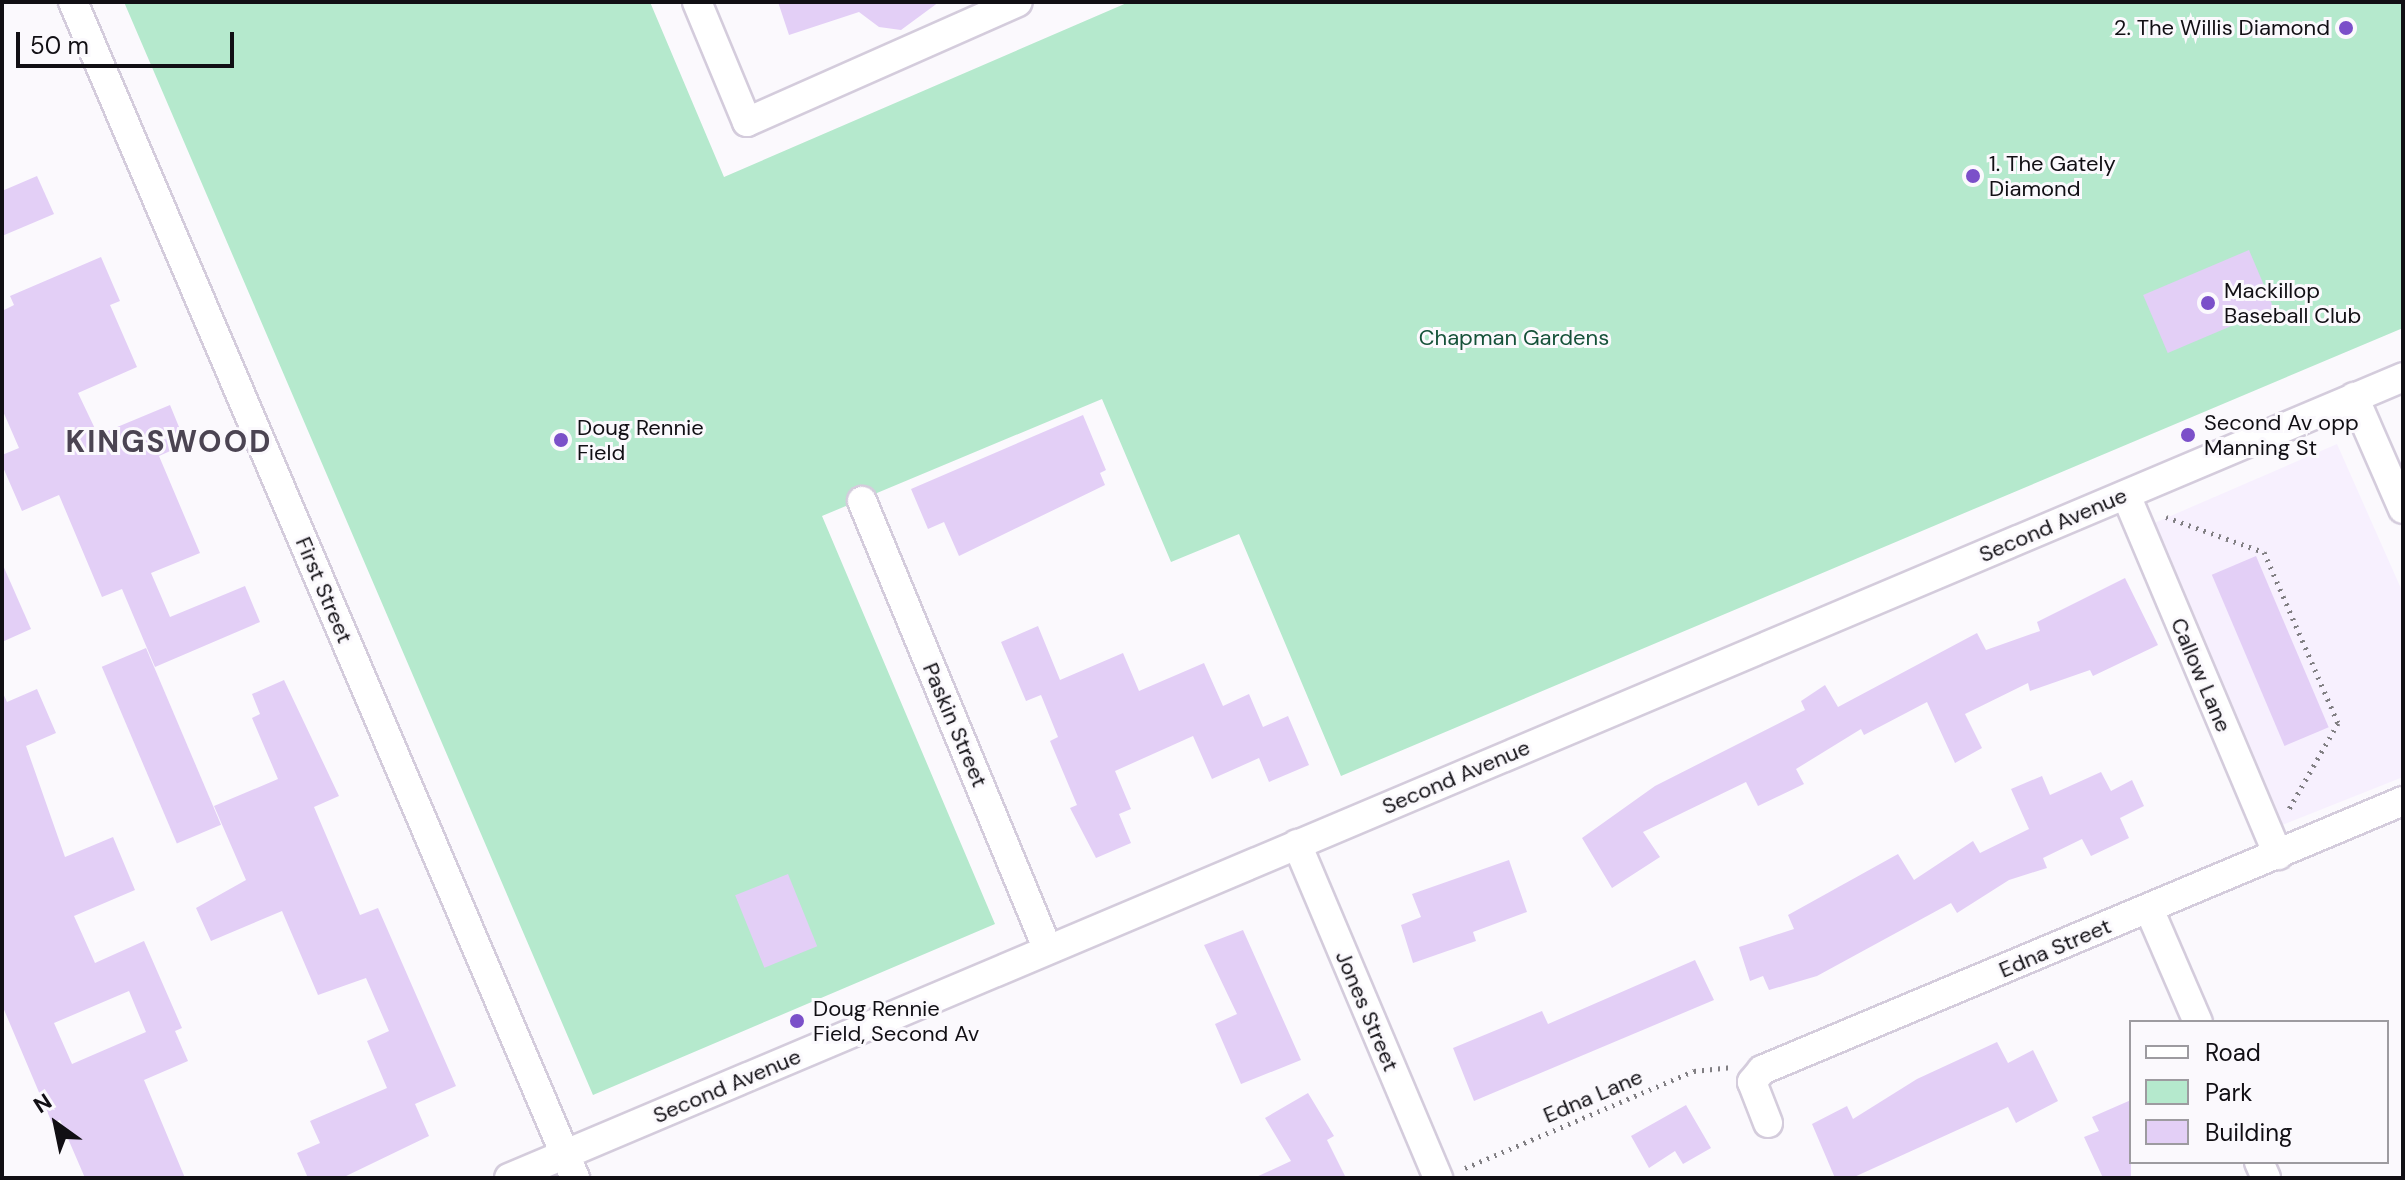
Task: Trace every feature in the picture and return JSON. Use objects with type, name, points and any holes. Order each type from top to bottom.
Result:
[{"type":"street","name":"First Street","points":[[73,2],[570,1166]]},
{"type":"street","points":[[697,2],[747,122],[1018,2]]},
{"type":"street","name":"Second Avenue","points":[[509,1178],[570,1166],[1048,949],[2403,377]]},
{"type":"street","points":[[2354,397],[2403,509]]},
{"type":"street","name":"Callow Lane","points":[[2126,495],[2272,843]]},
{"type":"street","name":"Paskin Street","points":[[862,501],[1048,949]]},
{"type":"street","name":"Edna Street","points":[[1762,1070],[2149,909],[2272,843],[2403,801]]},
{"type":"street","name":"Jones Street","points":[[1297,844],[1447,1175]]},
{"type":"street","points":[[2149,909],[2197,1020]]},
{"type":"street","points":[[1762,1070],[1752,1082],[1768,1123]]},
{"type":"path","points":[[2165,516],[2264,552],[2338,723],[2272,843]]},
{"type":"path","name":"Edna Lane","points":[[1447,1175],[1694,1071],[1762,1070]]},
{"type":"shaded area","points":[[2337,444],[2403,593],[2403,777],[2280,826],[2152,524]]},
{"type":"green space","name":"Chapman Gardens","points":[[124,2],[650,2],[724,177],[1129,2],[2403,2],[2403,328],[1341,776],[1239,534],[1171,562],[1102,399],[822,516],[995,924],[593,1095]]},
{"type":"building","points":[[778,2],[939,2],[901,30],[879,27],[859,12],[789,35]]},
{"type":"building","points":[[37,176],[54,214],[2,236],[2,191]]},
{"type":"building","points":[[2249,250],[2274,308],[2168,353],[2143,295]]},
{"type":"building","points":[[101,257],[120,301],[110,305],[137,367],[78,393],[98,435],[170,405],[186,444],[159,456],[200,553],[151,573],[170,617],[245,586],[260,622],[155,667],[122,589],[102,597],[59,495],[22,511],[2,465],[2,455],[19,448],[2,409],[2,311],[14,305],[10,296]]},
{"type":"building","points":[[1083,415],[1106,470],[1100,473],[1105,485],[959,556],[944,522],[928,529],[911,489]]},
{"type":"building","points":[[2256,556],[2329,727],[2284,746],[2212,575]]},
{"type":"building","points":[[2,563],[31,629],[2,642]]},
{"type":"building","points":[[2125,578],[2158,645],[2093,676],[2090,670],[2030,691],[2028,683],[1965,714],[1982,748],[1955,763],[1927,702],[1864,735],[1861,729],[1796,769],[1804,784],[1758,806],[1746,782],[1643,832],[1660,857],[1612,888],[1582,838],[1655,786],[1805,710],[1801,701],[1825,685],[1838,707],[1977,633],[1986,650],[2040,631],[2037,622]]},
{"type":"building","points":[[1038,626],[1060,680],[1123,653],[1139,691],[1204,663],[1223,706],[1249,694],[1263,727],[1288,716],[1309,765],[1269,782],[1259,758],[1212,779],[1193,736],[1115,771],[1131,809],[1119,814],[1131,843],[1096,858],[1070,808],[1077,805],[1050,741],[1058,737],[1041,695],[1026,701],[1001,642]]},
{"type":"building","points":[[146,648],[221,825],[177,843],[102,667]]},
{"type":"building","points":[[284,680],[339,796],[314,807],[360,915],[378,908],[456,1086],[415,1104],[429,1136],[342,1178],[308,1178],[297,1153],[320,1143],[310,1121],[387,1088],[367,1041],[389,1031],[366,978],[318,995],[282,911],[211,941],[196,908],[246,880],[214,806],[278,779],[252,718],[260,714],[252,694]]},
{"type":"building","points":[[37,689],[56,733],[26,746],[65,857],[113,837],[135,890],[74,916],[95,963],[144,941],[182,1028],[175,1031],[188,1061],[144,1080],[185,1178],[85,1178],[60,1120],[52,1123],[2,1005],[2,691],[7,702]],"holes":[[[129,991],[146,1032],[72,1064],[54,1023]]]},
{"type":"building","points":[[2101,772],[2111,791],[2132,780],[2144,806],[2120,818],[2129,838],[2091,856],[2082,839],[2043,858],[2047,868],[2009,880],[1957,913],[1951,903],[1817,976],[1769,990],[1763,976],[1750,981],[1739,947],[1794,929],[1788,915],[1898,854],[1914,880],[1973,841],[1980,853],[2029,829],[2011,789],[2042,776],[2050,795]]},
{"type":"building","points":[[1509,860],[1527,912],[1473,932],[1476,941],[1413,963],[1401,925],[1421,917],[1412,894]]},
{"type":"building","points":[[788,874],[817,946],[764,968],[735,895]]},
{"type":"building","points":[[1243,930],[1301,1060],[1241,1084],[1215,1024],[1237,1014],[1204,945]]},
{"type":"building","points":[[1695,960],[1714,1000],[1474,1101],[1453,1048],[1542,1011],[1548,1024]]},
{"type":"building","points":[[1997,1042],[2008,1063],[2033,1050],[2058,1101],[2016,1123],[2008,1107],[1852,1178],[1835,1178],[1812,1124],[1847,1106],[1853,1119],[1917,1079]]},
{"type":"building","points":[[1308,1093],[1334,1136],[1327,1140],[1346,1178],[1254,1178],[1291,1161],[1265,1118]]},
{"type":"building","points":[[2129,1101],[2131,1178],[2103,1178],[2084,1137],[2099,1131],[2092,1117]]},
{"type":"building","points":[[1686,1105],[1711,1148],[1683,1164],[1675,1151],[1649,1168],[1631,1136]]},
{"type":"place","name":"2. The Willis Diamond","points":[[2346,28]]},
{"type":"place","name":"1. The Gately Diamond","points":[[1973,176]]},
{"type":"place","name":"Mackillop Baseball Club","points":[[2208,303]]},
{"type":"place","name":"Second Av opp Manning St","points":[[2188,435]]},
{"type":"place","name":"Doug Rennie Field","points":[[561,440]]},
{"type":"place","name":"Doug Rennie Field, Second Av","points":[[797,1021]]},
{"type":"district","name":"KINGSWOOD","points":[[169,442]]}]
